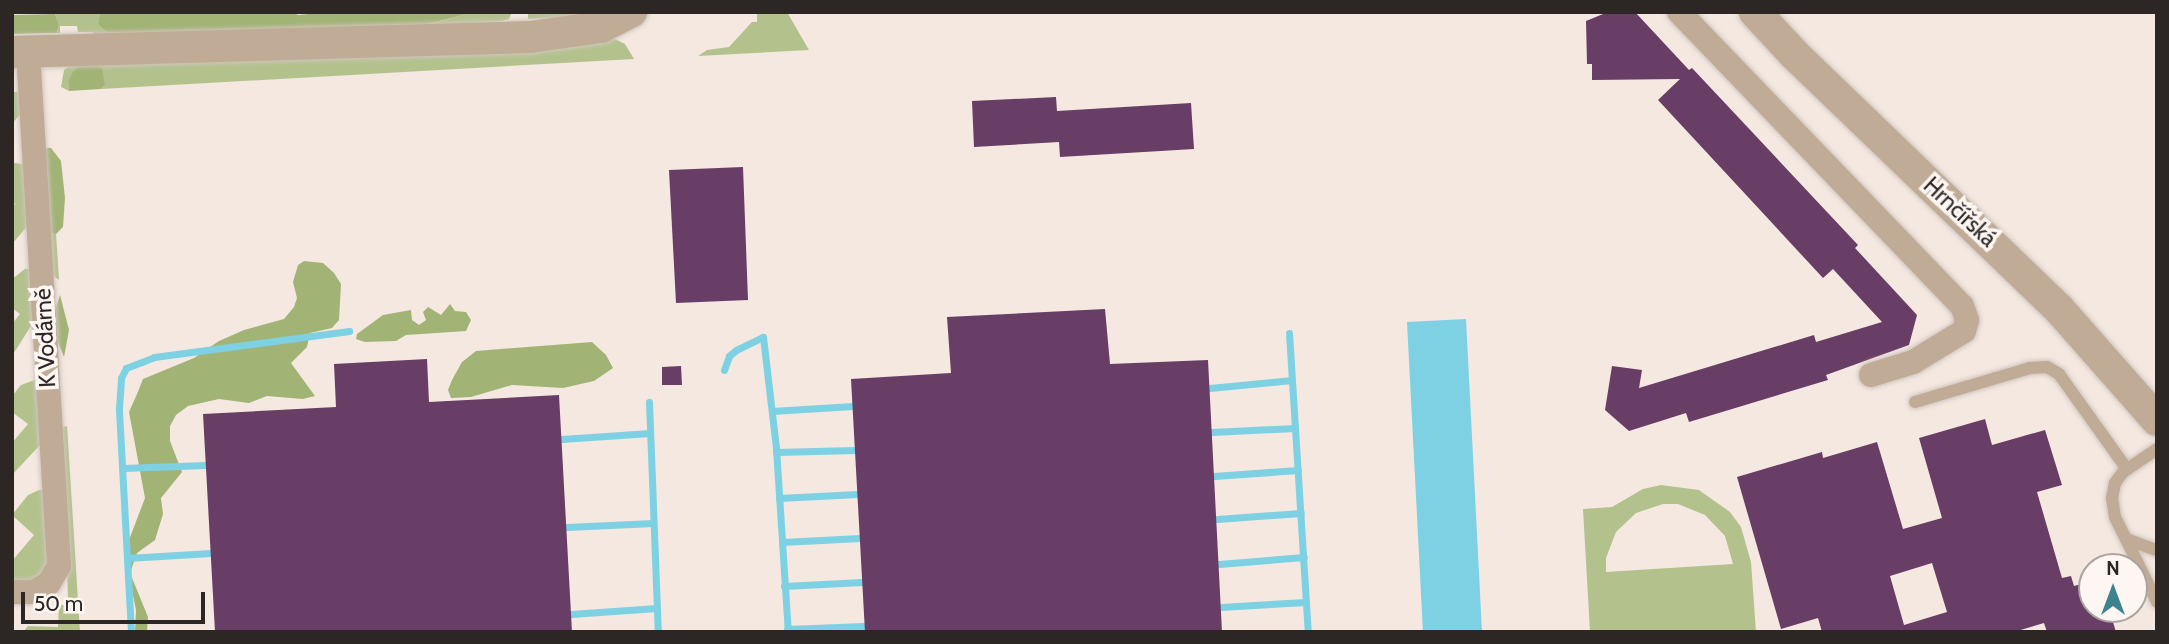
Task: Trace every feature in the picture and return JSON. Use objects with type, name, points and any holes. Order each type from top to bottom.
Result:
[{"type":"street","points":[[20,52],[530,37],[601,27],[631,12]]},
{"type":"street","points":[[1679,12],[1962,306],[1967,320],[1964,331],[1913,362],[1871,375]]},
{"type":"street","name":"Hrnčířská","points":[[1755,12],[1794,54],[2059,309],[2157,420]]},
{"type":"street","name":"K Vodárně","points":[[12,592],[34,592],[49,583],[59,566],[20,52]]},
{"type":"lane","points":[[1915,402],[2030,368],[2047,367],[2059,374],[2127,469]]},
{"type":"lane","points":[[2157,449],[2127,469],[2115,483],[2112,498],[2115,517],[2157,602]]},
{"type":"lane","points":[[2126,539],[2157,550]]},
{"type":"green space","points":[[100,12],[98,24],[127,37],[93,38],[93,32],[78,32],[77,26],[60,26],[60,33],[57,33],[59,24],[55,14]]},
{"type":"green space","points":[[100,12],[288,12],[299,15],[325,12],[474,12],[416,27],[127,37],[106,31],[98,24]]},
{"type":"green space","points":[[474,12],[512,12],[509,19],[501,21],[417,27]]},
{"type":"green space","points":[[528,12],[596,12],[573,17],[528,19]]},
{"type":"green space","points":[[757,12],[787,12],[809,50],[698,56],[707,50],[729,47],[752,22],[757,22]]},
{"type":"green space","points":[[55,14],[59,24],[57,33],[12,34],[12,15]]},
{"type":"green space","points":[[611,37],[625,44],[634,59],[101,89],[105,85],[80,65]]},
{"type":"green space","points":[[93,64],[102,69],[105,85],[101,89],[69,91],[68,81],[79,65]]},
{"type":"green space","points":[[79,65],[68,81],[69,91],[61,87],[64,70],[69,66]]},
{"type":"green space","points":[[12,92],[18,92],[21,113],[12,124]]},
{"type":"green space","points":[[45,148],[51,148],[61,161],[65,198],[63,227],[56,234],[48,233]]},
{"type":"green space","points":[[12,164],[26,165],[30,223],[12,244],[12,208],[15,204],[12,202]]},
{"type":"green space","points":[[48,233],[56,234],[59,280],[50,273]]},
{"type":"green space","points":[[304,261],[323,263],[341,284],[339,320],[332,328],[310,333],[307,347],[291,363],[315,396],[303,399],[267,396],[249,403],[219,399],[188,406],[176,415],[170,426],[170,441],[182,472],[161,498],[163,514],[155,540],[137,553],[130,573],[148,617],[147,632],[135,632],[136,610],[130,581],[129,540],[145,498],[129,412],[143,379],[194,358],[219,341],[244,330],[284,319],[294,307],[297,298],[293,282],[298,265]]},
{"type":"green space","points":[[25,269],[33,269],[36,318],[12,356],[12,324],[20,314],[12,308],[12,279]]},
{"type":"green space","points":[[60,295],[69,330],[64,357],[57,340],[55,311]]},
{"type":"green space","points":[[450,304],[455,311],[466,312],[471,320],[466,331],[406,335],[396,341],[365,342],[356,339],[357,334],[383,315],[411,310],[412,320],[419,325],[426,320],[423,312],[428,307],[441,315]]},
{"type":"green space","points":[[592,342],[606,355],[613,368],[594,381],[563,388],[512,385],[471,397],[451,398],[448,390],[462,362],[476,351]]},
{"type":"green space","points":[[40,378],[41,444],[12,475],[12,443],[28,424],[12,412],[12,396],[21,385]]},
{"type":"green space","points":[[67,426],[80,632],[23,632],[28,626],[58,627],[59,605],[64,605],[64,600],[68,599],[63,427]]},
{"type":"green space","points":[[1661,485],[1699,490],[1730,512],[1741,527],[1751,562],[1756,632],[1590,632],[1583,509],[1612,507],[1643,489]],"holes":[[[1663,504],[1678,504],[1705,515],[1725,536],[1733,564],[1606,572],[1606,558],[1616,532],[1636,513]]]},
{"type":"green space","points":[[47,490],[46,571],[30,582],[12,582],[12,561],[34,535],[12,515],[28,495]]},
{"type":"water","points":[[1466,319],[1482,632],[1423,632],[1407,322]]},
{"type":"building","points":[[1608,12],[1635,12],[1689,70],[1692,68],[1858,245],[1855,248],[1917,315],[1909,345],[1826,375],[1828,380],[1689,422],[1686,413],[1629,431],[1605,410],[1612,366],[1642,370],[1639,388],[1814,335],[1816,342],[1882,322],[1833,269],[1823,278],[1658,100],[1680,79],[1592,80],[1592,64],[1587,64],[1586,21]]},
{"type":"building","points":[[1056,97],[1057,111],[1191,103],[1194,149],[1060,157],[1059,142],[974,147],[972,101]]},
{"type":"building","points":[[743,167],[748,300],[676,303],[669,170]]},
{"type":"building","points":[[1105,309],[1110,364],[1208,360],[1222,632],[865,632],[851,379],[951,373],[947,317]]},
{"type":"building","points":[[427,359],[429,402],[559,395],[572,632],[215,632],[203,414],[336,407],[334,364]]},
{"type":"building","points":[[681,366],[682,385],[662,385],[662,367]]},
{"type":"building","points":[[1985,419],[1992,445],[2045,430],[2062,485],[2037,492],[2062,578],[2071,576],[2074,586],[2078,585],[2078,623],[2113,623],[2116,632],[2047,632],[2044,623],[2014,632],[1822,632],[1818,618],[1781,629],[1737,477],[1822,452],[1823,458],[1877,442],[1903,529],[1942,518],[1919,438]],"holes":[[[1932,563],[1947,612],[1904,625],[1890,576]]]},
{"type":"waterway","points":[[131,632],[119,408],[121,378],[126,368],[154,357],[349,331]]},
{"type":"waterway","points":[[1289,333],[1308,632]]},
{"type":"waterway","points":[[724,370],[729,356],[736,350],[763,337],[776,448],[788,632]]},
{"type":"waterway","points":[[1210,388],[1292,380]]},
{"type":"waterway","points":[[649,402],[658,632]]},
{"type":"waterway","points":[[772,411],[853,406]]},
{"type":"waterway","points":[[1212,432],[1295,428]]},
{"type":"waterway","points":[[562,439],[650,433]]},
{"type":"waterway","points":[[776,452],[855,450]]},
{"type":"waterway","points":[[122,468],[206,465]]},
{"type":"waterway","points":[[1214,476],[1298,470]]},
{"type":"waterway","points":[[779,498],[858,494]]},
{"type":"waterway","points":[[1217,519],[1301,513]]},
{"type":"waterway","points":[[567,527],[653,523]]},
{"type":"waterway","points":[[782,542],[860,538]]},
{"type":"waterway","points":[[127,558],[211,553]]},
{"type":"waterway","points":[[1219,564],[1304,557]]},
{"type":"waterway","points":[[784,586],[862,582]]},
{"type":"waterway","points":[[1221,607],[1306,602]]},
{"type":"waterway","points":[[571,614],[657,608]]},
{"type":"waterway","points":[[787,629],[864,626]]}]
